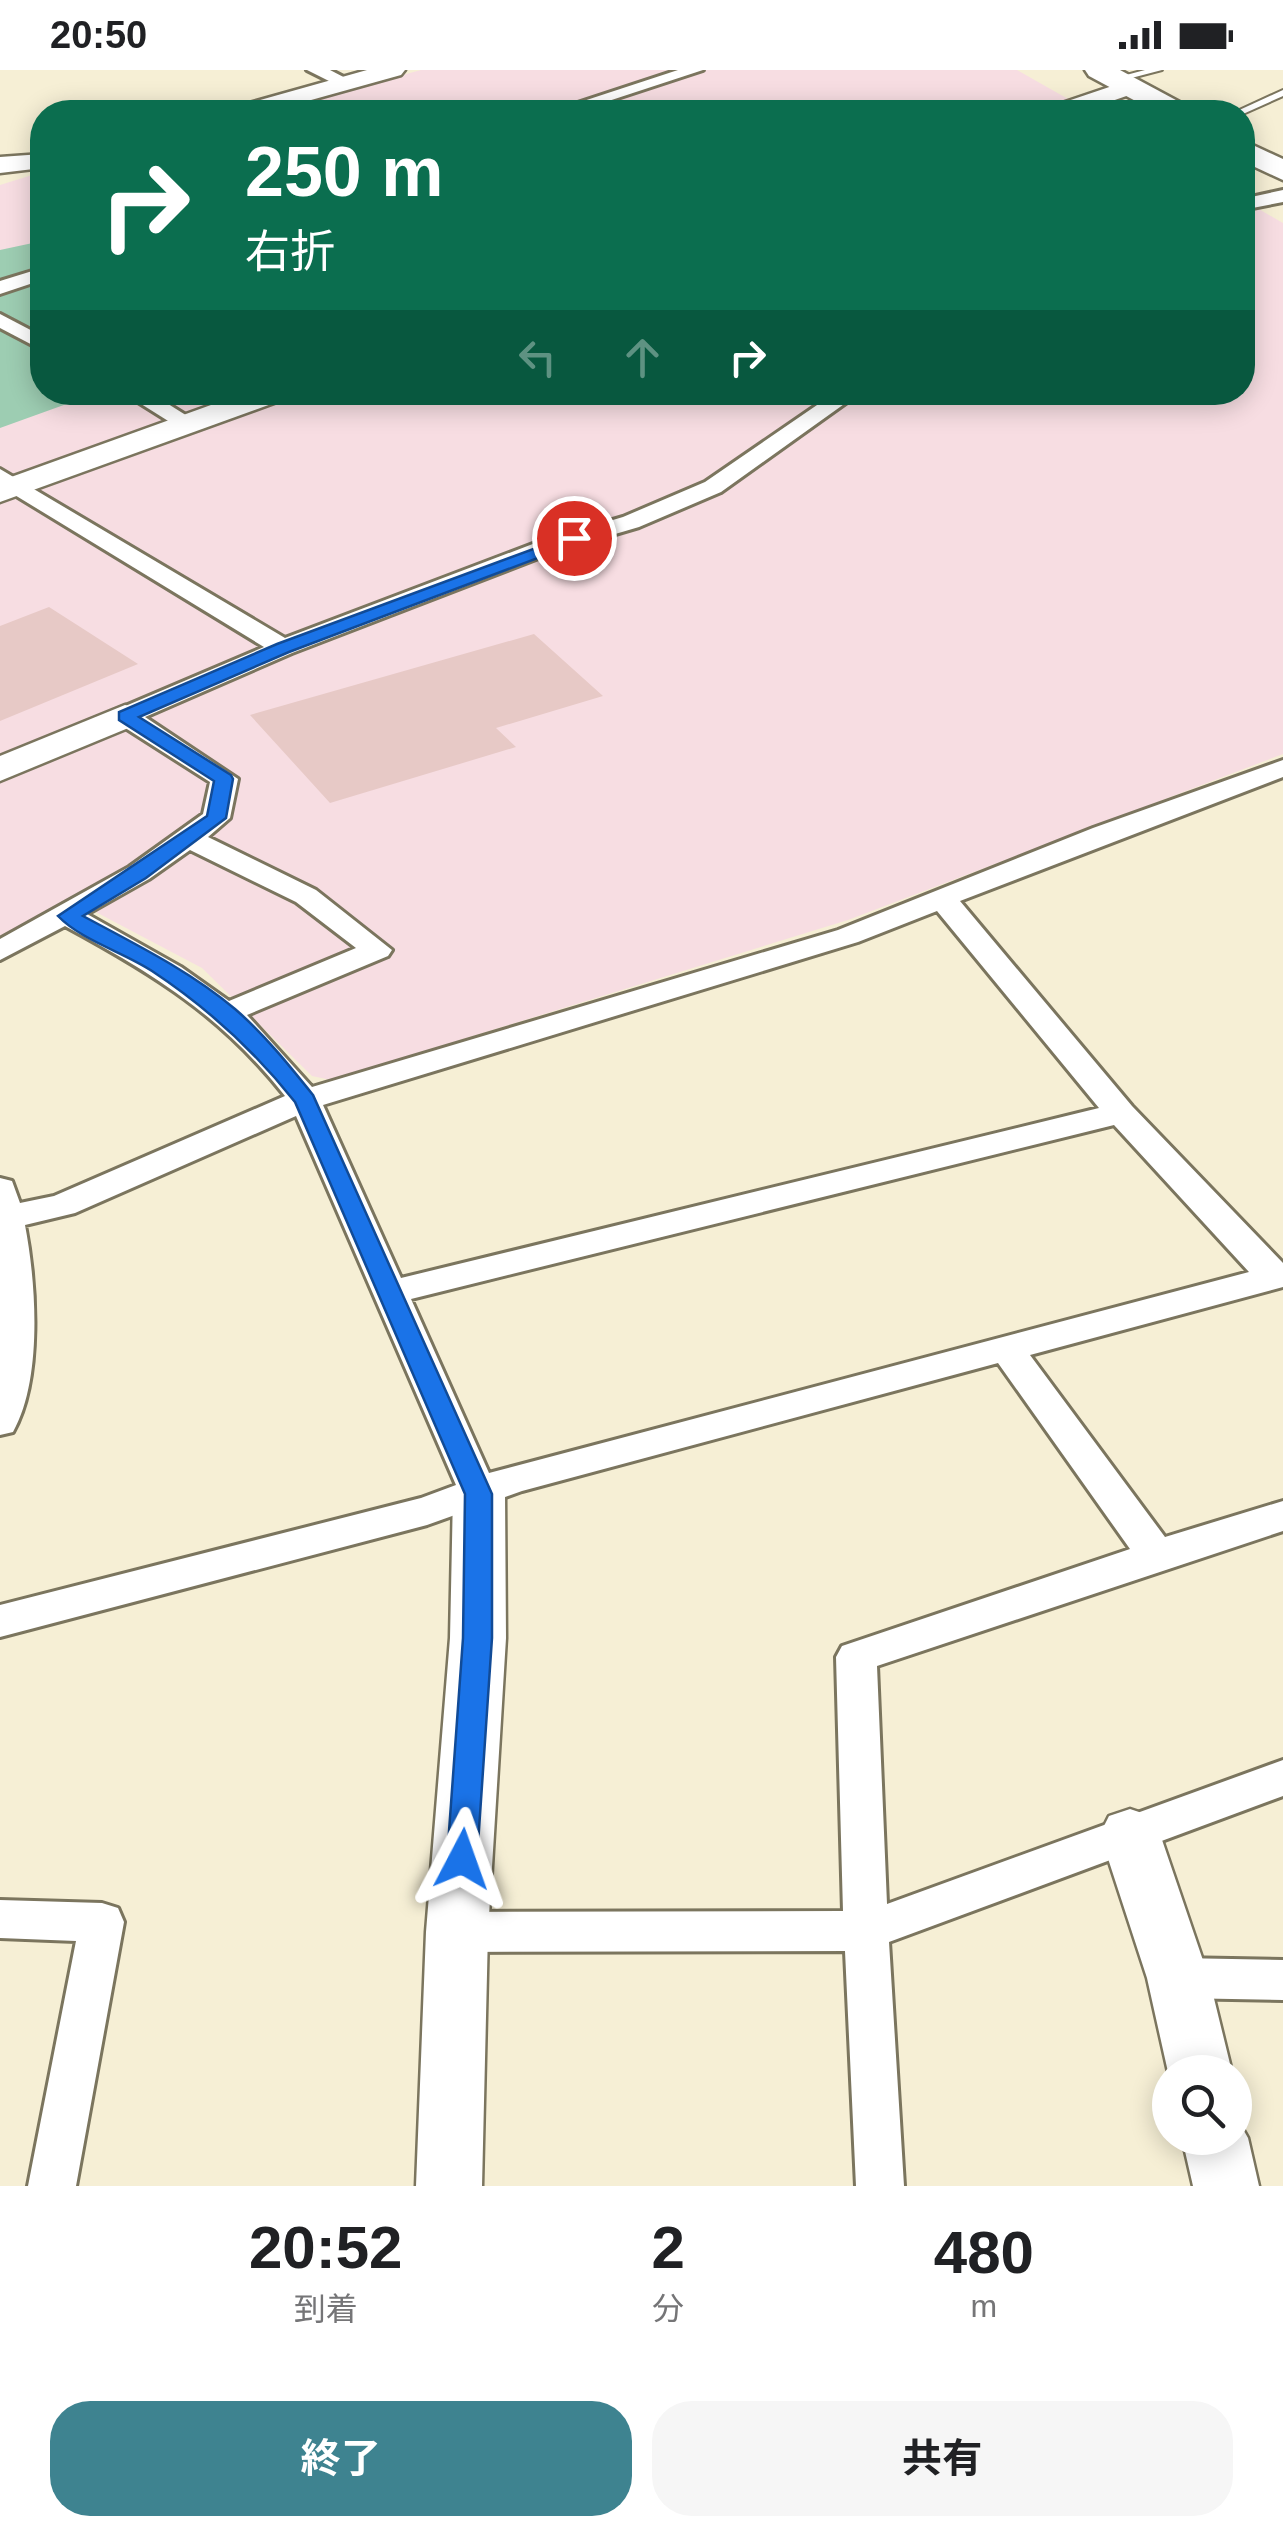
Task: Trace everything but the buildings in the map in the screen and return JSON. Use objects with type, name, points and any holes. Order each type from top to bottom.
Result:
[{"type":"highway","points":[[1115,79],[1154,100]]},
{"type":"street","points":[[316,70],[346,83]]},
{"type":"street","points":[[286,100],[393,70]]},
{"type":"street","points":[[598,100],[695,70]]},
{"type":"street","points":[[1079,100],[1115,79]]},
{"type":"street","points":[[0,165],[30,162]]},
{"type":"street","points":[[1255,202],[1283,196]]},
{"type":"street","points":[[0,288],[30,278]]},
{"type":"street","points":[[0,320],[30,337]]},
{"type":"street","points":[[156,405],[190,424]]},
{"type":"street","points":[[5,485],[242,405]]},
{"type":"street","points":[[0,770],[283,648],[546,547],[631,522],[714,488],[832,405]]},
{"type":"street","points":[[5,485],[283,648]]},
{"type":"street","points":[[0,953],[68,916],[216,818],[224,779],[125,716]]},
{"type":"street","points":[[0,1422],[10,1389],[3,1208],[63,1205],[305,1100],[848,936],[1283,768]]},
{"type":"street","points":[[188,838],[306,896],[378,950],[226,1013]]},
{"type":"street","points":[[0,1621],[428,1512],[514,1479],[1278,1276],[1121,1114],[942,898]]},
{"type":"street","points":[[68,916],[157,965],[226,1013],[270,1056],[305,1100],[478,1494],[478,1638],[457,1932],[448,2186]]},
{"type":"street","points":[[391,1292],[1121,1114]]},
{"type":"street","points":[[1004,1348],[1156,1554]]},
{"type":"street","points":[[880,2186],[856,1657],[1156,1554],[1283,1516]]},
{"type":"street","points":[[457,1932],[866,1931],[1283,1778]]},
{"type":"street","points":[[1130,1834],[1178,1978],[1196,2055]]},
{"type":"street","points":[[0,1919],[102,1922],[52,2186]]},
{"type":"street","points":[[1178,1978],[1283,1980]]},
{"type":"street","points":[[1219,2155],[1226,2186]]},
{"type":"lane","points":[[1115,79],[1158,70]]},
{"type":"lane","points":[[1255,106],[1283,94]]},
{"type":"shaded area","points":[[421,70],[1017,70],[1070,100],[311,100]]},
{"type":"shaded area","points":[[30,176],[30,405],[1255,405],[1255,207],[1283,223],[1283,754],[848,920],[331,1080],[312,1076],[202,968],[73,900],[0,938],[0,185]]},
{"type":"green space","points":[[30,244],[30,405],[64,405],[0,428],[0,250]]},
{"type":"route","points":[[462,1859],[478,1638],[478,1494],[305,1100],[270,1056],[226,1013],[157,965],[68,916],[139,873],[216,818],[224,779],[125,716],[283,648],[574,538]]}]
